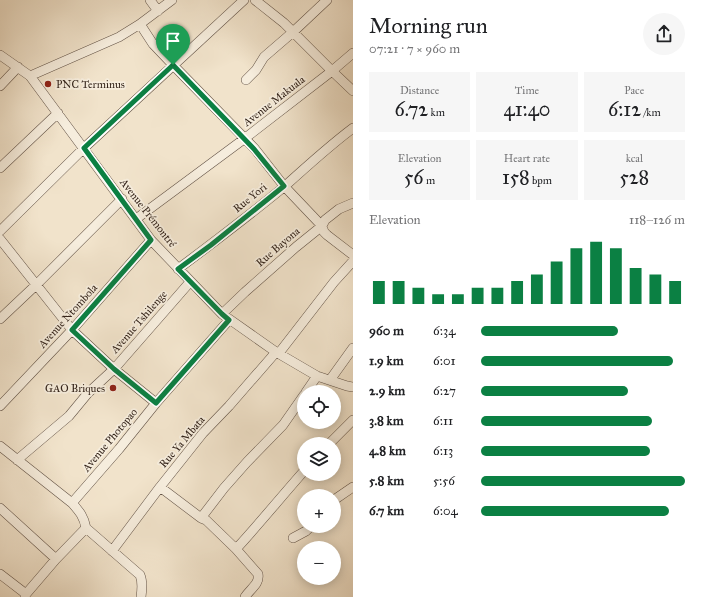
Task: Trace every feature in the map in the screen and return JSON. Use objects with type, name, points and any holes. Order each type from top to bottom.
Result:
[{"type":"street","points":[[150,0],[158,11]]},
{"type":"street","points":[[30,76],[119,37],[140,24],[172,0]]},
{"type":"street","points":[[0,231],[84,148],[244,0]]},
{"type":"street","points":[[255,0],[284,23],[353,90]]},
{"type":"street","points":[[246,80],[256,70],[264,57],[327,0]]},
{"type":"street","points":[[140,24],[153,44],[254,149],[284,186],[322,226],[324,232],[353,255]]},
{"type":"street","name":"Avenue Makuala","points":[[136,219],[244,139],[353,53]]},
{"type":"street","name":"Avenue Prémontré","points":[[0,55],[30,76],[151,240],[222,314],[278,352],[317,376],[351,389]]},
{"type":"street","points":[[0,86],[18,67]]},
{"type":"street","points":[[0,168],[58,113]]},
{"type":"street","name":"Rue Yori","points":[[178,269],[211,245],[353,128]]},
{"type":"street","points":[[0,319],[122,199]]},
{"type":"street","name":"Rue Bayona","points":[[222,314],[296,247],[322,226],[325,220],[333,213],[353,203]]},
{"type":"street","points":[[0,239],[72,330],[114,369],[156,403]]},
{"type":"street","name":"Avenue Ntombola","points":[[0,406],[72,330],[151,240]]},
{"type":"street","name":"Rue Ya Mbata","points":[[112,551],[203,433],[278,352],[334,282],[353,261]]},
{"type":"street","name":"Avenue Tshilenge","points":[[17,460],[69,416],[88,394],[114,369],[190,282]]},
{"type":"street","name":"Avenue Photopao","points":[[72,503],[119,449],[156,403],[229,320]]},
{"type":"street","points":[[330,380],[353,348]]},
{"type":"street","points":[[311,385],[317,376]]},
{"type":"street","points":[[201,518],[224,488],[283,425],[297,405]]},
{"type":"street","points":[[337,437],[353,420]]},
{"type":"street","points":[[0,446],[80,511],[86,528],[140,576],[142,579],[141,597]]},
{"type":"street","points":[[236,549],[297,479]]},
{"type":"street","points":[[160,487],[201,518],[206,520],[236,549],[258,574],[257,583],[245,597]]},
{"type":"street","points":[[341,496],[353,488]]},
{"type":"street","points":[[0,508],[56,559]]},
{"type":"street","points":[[0,574],[26,595],[56,559],[86,528]]},
{"type":"street","points":[[293,538],[302,533]]},
{"type":"place","name":"PNC Terminus","points":[[48,84]]},
{"type":"place","name":"GAO Briques","points":[[113,388]]},
{"type":"route","points":[[173,65],[254,149],[284,186],[211,245],[178,269],[229,320],[156,403],[114,369],[72,330],[151,240],[84,148],[173,65]]}]
